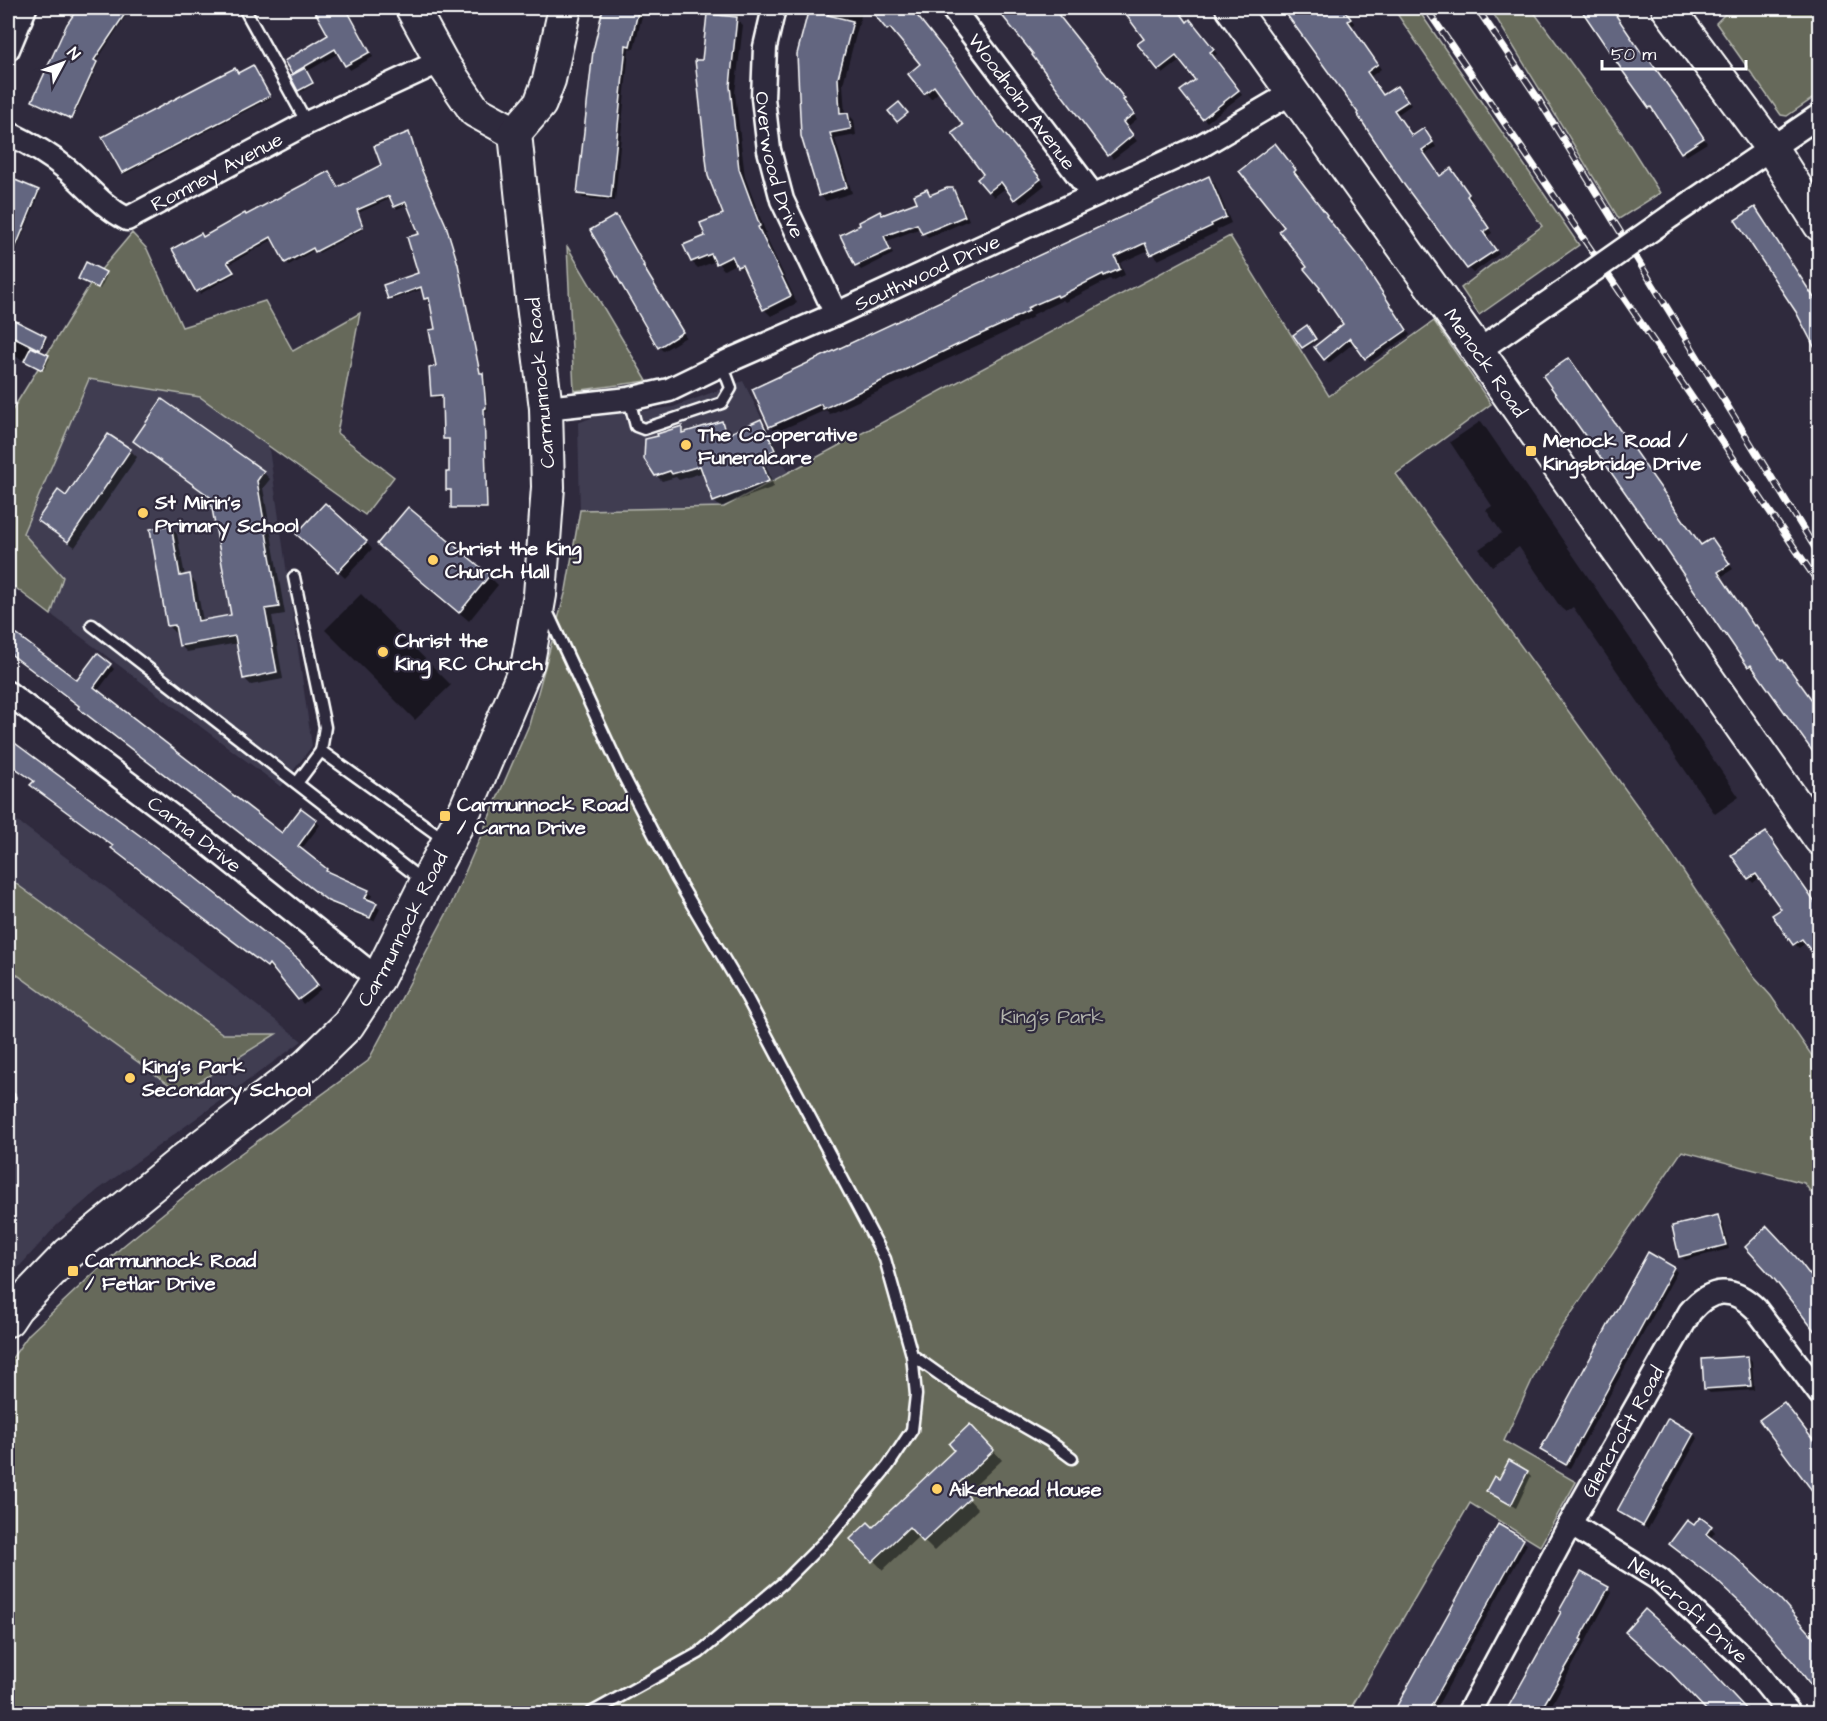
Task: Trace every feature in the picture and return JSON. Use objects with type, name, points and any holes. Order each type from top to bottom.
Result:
[{"type":"main road","points":[[412,8],[441,61],[476,111],[515,134],[540,104],[549,81],[565,8]]},
{"type":"main road","name":"Menock Road","points":[[1232,8],[1478,351],[1820,839]]},
{"type":"main road","points":[[1668,8],[1772,148],[1820,225]]},
{"type":"main road","name":"Carmunnock Road","points":[[8,1320],[16,1308],[68,1254],[182,1161],[308,1065],[348,1025],[378,979],[466,808],[528,662],[540,595],[548,487],[546,408],[515,134]]},
{"type":"street","points":[[8,49],[25,8]]},
{"type":"street","name":"Overwood Drive","points":[[774,8],[765,48],[763,98],[769,150],[782,200],[836,314]]},
{"type":"street","name":"Woodholm Avenue","points":[[952,8],[1093,195]]},
{"type":"street","name":"Romney Avenue","points":[[8,133],[30,143],[68,169],[113,212],[127,219],[307,123],[441,61]]},
{"type":"street","name":"Southwood Drive","points":[[546,408],[629,399],[669,390],[1201,146],[1293,92]]},
{"type":"street","points":[[1478,351],[1820,115]]},
{"type":"street","name":"Carna Drive","points":[[8,693],[205,841],[378,979]]},
{"type":"street","name":"Glencroft Road","points":[[1468,1713],[1570,1524],[1690,1312],[1701,1299],[1719,1292],[1745,1298],[1756,1309],[1820,1394]]},
{"type":"street","name":"Newcroft Drive","points":[[1570,1524],[1660,1580],[1748,1662],[1790,1713]]},
{"type":"lane","points":[[244,8],[307,123]]},
{"type":"lane","points":[[629,399],[636,426],[644,429],[722,403],[731,388],[722,364]]},
{"type":"lane","points":[[294,577],[325,728],[321,751],[297,783]]},
{"type":"lane","points":[[540,595],[622,773],[677,879],[747,998],[885,1259],[912,1355],[916,1395],[912,1430],[888,1466],[831,1535],[785,1581],[699,1653],[589,1713]]},
{"type":"lane","points":[[92,625],[426,883]]},
{"type":"lane","points":[[321,751],[448,842]]},
{"type":"lane","points":[[912,1355],[964,1392],[1049,1441],[1071,1458]]},
{"type":"shaded area","name":"St Mirin's Primary School","points":[[45,354],[258,373],[312,746],[281,787],[8,582],[8,417]]},
{"type":"shaded area","points":[[743,381],[789,473],[724,507],[580,510],[578,423],[593,417],[673,407]]},
{"type":"shaded area","name":"King's Park Secondary School","points":[[8,814],[103,885],[302,1041],[98,1190],[57,1225],[8,1279]]},
{"type":"green space","points":[[1393,8],[1417,8],[1579,245],[1479,315],[1461,288],[1542,226]]},
{"type":"green space","points":[[1490,8],[1531,8],[1622,133],[1660,193],[1619,219]]},
{"type":"green space","points":[[1731,8],[1819,8],[1819,94],[1787,116],[1781,115],[1716,23]]},
{"type":"green space","points":[[132,233],[147,249],[182,327],[265,301],[293,351],[360,313],[337,433],[394,477],[365,515],[200,397],[89,379],[23,533],[63,577],[51,615],[8,582],[8,417],[94,278]]},
{"type":"green space","name":"King's Park","points":[[1230,236],[1329,396],[1434,321],[1491,404],[1396,474],[1665,844],[1754,977],[1771,996],[1819,1066],[1819,1203],[1804,1183],[1682,1151],[1545,1352],[1504,1441],[1576,1482],[1540,1546],[1470,1503],[1348,1713],[8,1714],[8,1364],[29,1334],[123,1246],[208,1177],[368,1061],[450,907],[529,725],[566,590],[580,510],[724,507]]},
{"type":"green space","points":[[567,246],[647,381],[574,391]]},
{"type":"green space","points":[[8,878],[223,1034],[276,1034],[181,1093],[8,968]]},
{"type":"building","points":[[78,8],[129,8],[94,60],[97,62],[71,119],[32,101],[67,24]]},
{"type":"building","points":[[313,8],[346,8],[370,52],[345,66],[335,49],[292,74],[284,61],[328,35]]},
{"type":"building","points":[[603,8],[639,8],[630,46],[626,45],[611,198],[577,194],[593,51]]},
{"type":"building","points":[[809,8],[830,8],[828,15],[853,21],[838,78],[840,114],[848,113],[851,129],[830,133],[847,187],[819,196],[801,136],[797,54]]},
{"type":"building","points":[[869,8],[911,8],[1041,179],[1014,200],[1001,182],[988,192],[977,179],[983,174],[952,133],[963,125],[934,86],[924,94],[908,74],[920,64],[890,28],[887,30]]},
{"type":"building","points":[[996,8],[1053,8],[1125,99],[1123,100],[1134,114],[1123,122],[1133,135],[1108,156]]},
{"type":"building","points":[[1121,8],[1177,8],[1187,22],[1190,19],[1214,49],[1210,52],[1239,90],[1202,119],[1180,91],[1195,80],[1176,56],[1158,70],[1137,44],[1144,39]]},
{"type":"building","points":[[1282,8],[1343,8],[1351,19],[1348,21],[1378,64],[1367,72],[1383,95],[1397,86],[1408,101],[1394,110],[1412,136],[1424,128],[1433,142],[1422,150],[1440,176],[1451,168],[1489,228],[1483,232],[1496,250],[1467,269],[1405,186],[1358,113]]},
{"type":"building","points":[[1580,8],[1611,8],[1704,138],[1681,153]]},
{"type":"building","points":[[707,14],[737,17],[730,86],[739,169],[760,226],[758,227],[791,296],[763,310],[742,265],[737,267],[732,256],[716,264],[711,254],[691,262],[683,245],[705,236],[700,223],[723,214],[708,176],[695,60],[702,60]]},
{"type":"building","points":[[253,65],[270,96],[122,173],[102,137],[235,68],[238,73]]},
{"type":"building","points":[[305,68],[313,83],[298,91],[290,76]]},
{"type":"building","points":[[899,102],[908,113],[897,122],[888,111]]},
{"type":"building","points":[[409,132],[420,166],[446,225],[458,264],[480,373],[483,373],[486,408],[484,409],[487,508],[451,508],[451,490],[446,490],[446,472],[449,472],[449,439],[443,439],[442,395],[431,396],[429,368],[436,366],[429,330],[435,329],[429,298],[424,299],[421,287],[388,299],[383,285],[418,273],[407,237],[419,234],[406,202],[394,207],[389,196],[357,210],[363,227],[315,252],[313,248],[285,263],[271,237],[227,262],[234,272],[196,292],[172,249],[201,233],[203,237],[329,171],[338,187],[381,165],[374,146]]},
{"type":"building","points":[[1275,143],[1326,216],[1361,260],[1407,330],[1365,359],[1350,338],[1324,360],[1314,347],[1343,324],[1320,288],[1304,269],[1307,267],[1279,231],[1284,227],[1239,171]]},
{"type":"building","points":[[1209,176],[1226,217],[1211,224],[1212,226],[1150,255],[1145,243],[1115,257],[1120,269],[1104,276],[1103,274],[1058,297],[1057,295],[1027,308],[1029,311],[1012,320],[823,409],[821,404],[769,427],[752,389]]},
{"type":"building","points":[[8,177],[39,190],[8,266]]},
{"type":"building","points":[[953,188],[965,216],[922,234],[917,224],[884,236],[890,250],[855,266],[840,235],[880,211],[882,215],[917,202],[914,195],[927,189],[930,195]]},
{"type":"building","points":[[1755,207],[1820,307],[1820,358],[1796,312],[1735,220]]},
{"type":"building","points":[[616,215],[643,266],[683,332],[658,348],[590,230]]},
{"type":"building","points":[[86,262],[106,272],[98,288],[78,279]]},
{"type":"building","points":[[8,317],[46,336],[40,350],[8,334]]},
{"type":"building","points":[[1307,325],[1316,339],[1302,348],[1293,335]]},
{"type":"building","points":[[31,347],[49,355],[42,370],[24,361]]},
{"type":"building","points":[[1569,358],[1701,545],[1712,538],[1730,564],[1718,572],[1754,626],[1756,625],[1820,711],[1820,762],[1751,665],[1748,667],[1723,633],[1543,376]]},
{"type":"building","points":[[162,399],[264,471],[257,481],[279,607],[265,609],[277,672],[243,679],[235,636],[179,646],[175,625],[167,626],[150,529],[171,525],[180,576],[190,574],[198,621],[231,615],[210,497],[133,441]]},
{"type":"building","points":[[761,419],[775,450],[760,457],[769,481],[713,502],[700,466],[655,476],[644,459],[645,439],[658,436],[657,434],[682,426],[682,433],[722,421],[726,435]]},
{"type":"building","points":[[108,434],[131,449],[68,542],[37,520],[58,490],[66,496]]},
{"type":"building","points":[[325,503],[367,541],[338,572],[296,534]]},
{"type":"building","name":"Christ the King Church Hall","points":[[408,507],[490,575],[459,613],[377,544]]},
{"type":"building","points":[[8,628],[77,680],[97,653],[111,664],[94,687],[282,833],[301,808],[317,820],[298,846],[327,869],[326,871],[369,890],[365,898],[377,903],[370,918],[328,901],[8,652]]},
{"type":"building","points":[[8,738],[169,857],[299,960],[318,985],[298,1000],[269,964],[267,967],[111,848],[113,846],[30,785],[34,781],[8,763]]},
{"type":"building","points":[[1766,832],[1820,910],[1820,963],[1802,939],[1793,945],[1772,915],[1781,909],[1756,874],[1748,879],[1731,855]]},
{"type":"building","points":[[1718,1215],[1726,1245],[1679,1257],[1672,1226]]},
{"type":"building","points":[[1767,1226],[1796,1257],[1820,1288],[1820,1338],[1775,1280],[1745,1247]]},
{"type":"building","points":[[1648,1252],[1674,1267],[1566,1465],[1540,1450]]},
{"type":"building","points":[[1748,1356],[1751,1386],[1704,1389],[1702,1359]]},
{"type":"building","points":[[1784,1402],[1820,1449],[1820,1501],[1759,1420]]},
{"type":"building","points":[[1668,1418],[1694,1433],[1643,1526],[1617,1511]]},
{"type":"building","name":"Aikenhead House","points":[[970,1424],[994,1450],[957,1485],[970,1498],[923,1542],[909,1527],[872,1562],[850,1539],[868,1522],[873,1527],[954,1450],[949,1444]]},
{"type":"building","points":[[1509,1460],[1528,1471],[1511,1505],[1486,1491],[1494,1476],[1499,1479]]},
{"type":"building","points":[[1700,1517],[1712,1526],[1706,1534],[1733,1555],[1781,1600],[1820,1644],[1820,1698],[1794,1662],[1750,1612],[1716,1580],[1669,1544],[1687,1520],[1694,1525]]},
{"type":"building","points":[[1498,1524],[1524,1539],[1466,1644],[1427,1713],[1393,1713]]},
{"type":"building","points":[[1581,1572],[1609,1587],[1580,1639],[1582,1640],[1539,1713],[1505,1713],[1561,1612],[1559,1611]]},
{"type":"building","points":[[1645,1609],[1690,1649],[1750,1713],[1709,1713],[1671,1673],[1625,1632]]},
{"type":"railway","points":[[1426,8],[1820,585]]},
{"type":"railway","points":[[1477,8],[1539,100],[1820,556]]},
{"type":"place","name":"The Co-operative Funeralcare","points":[[686,445]]},
{"type":"place","name":"Menock Road / Kingsbridge Drive","points":[[1531,451]]},
{"type":"place","name":"St Mirin's Primary School","points":[[143,513]]},
{"type":"place","name":"Christ the King Church Hall","points":[[433,560]]},
{"type":"place","name":"Christ the King RC Church","points":[[383,652]]},
{"type":"place","name":"Carmunnock Road / Carna Drive","points":[[445,816]]},
{"type":"place","name":"King's Park Secondary School","points":[[130,1078]]},
{"type":"place","name":"Carmunnock Road / Fetlar Drive","points":[[73,1271]]},
{"type":"place","name":"Aikenhead House","points":[[937,1489]]}]
